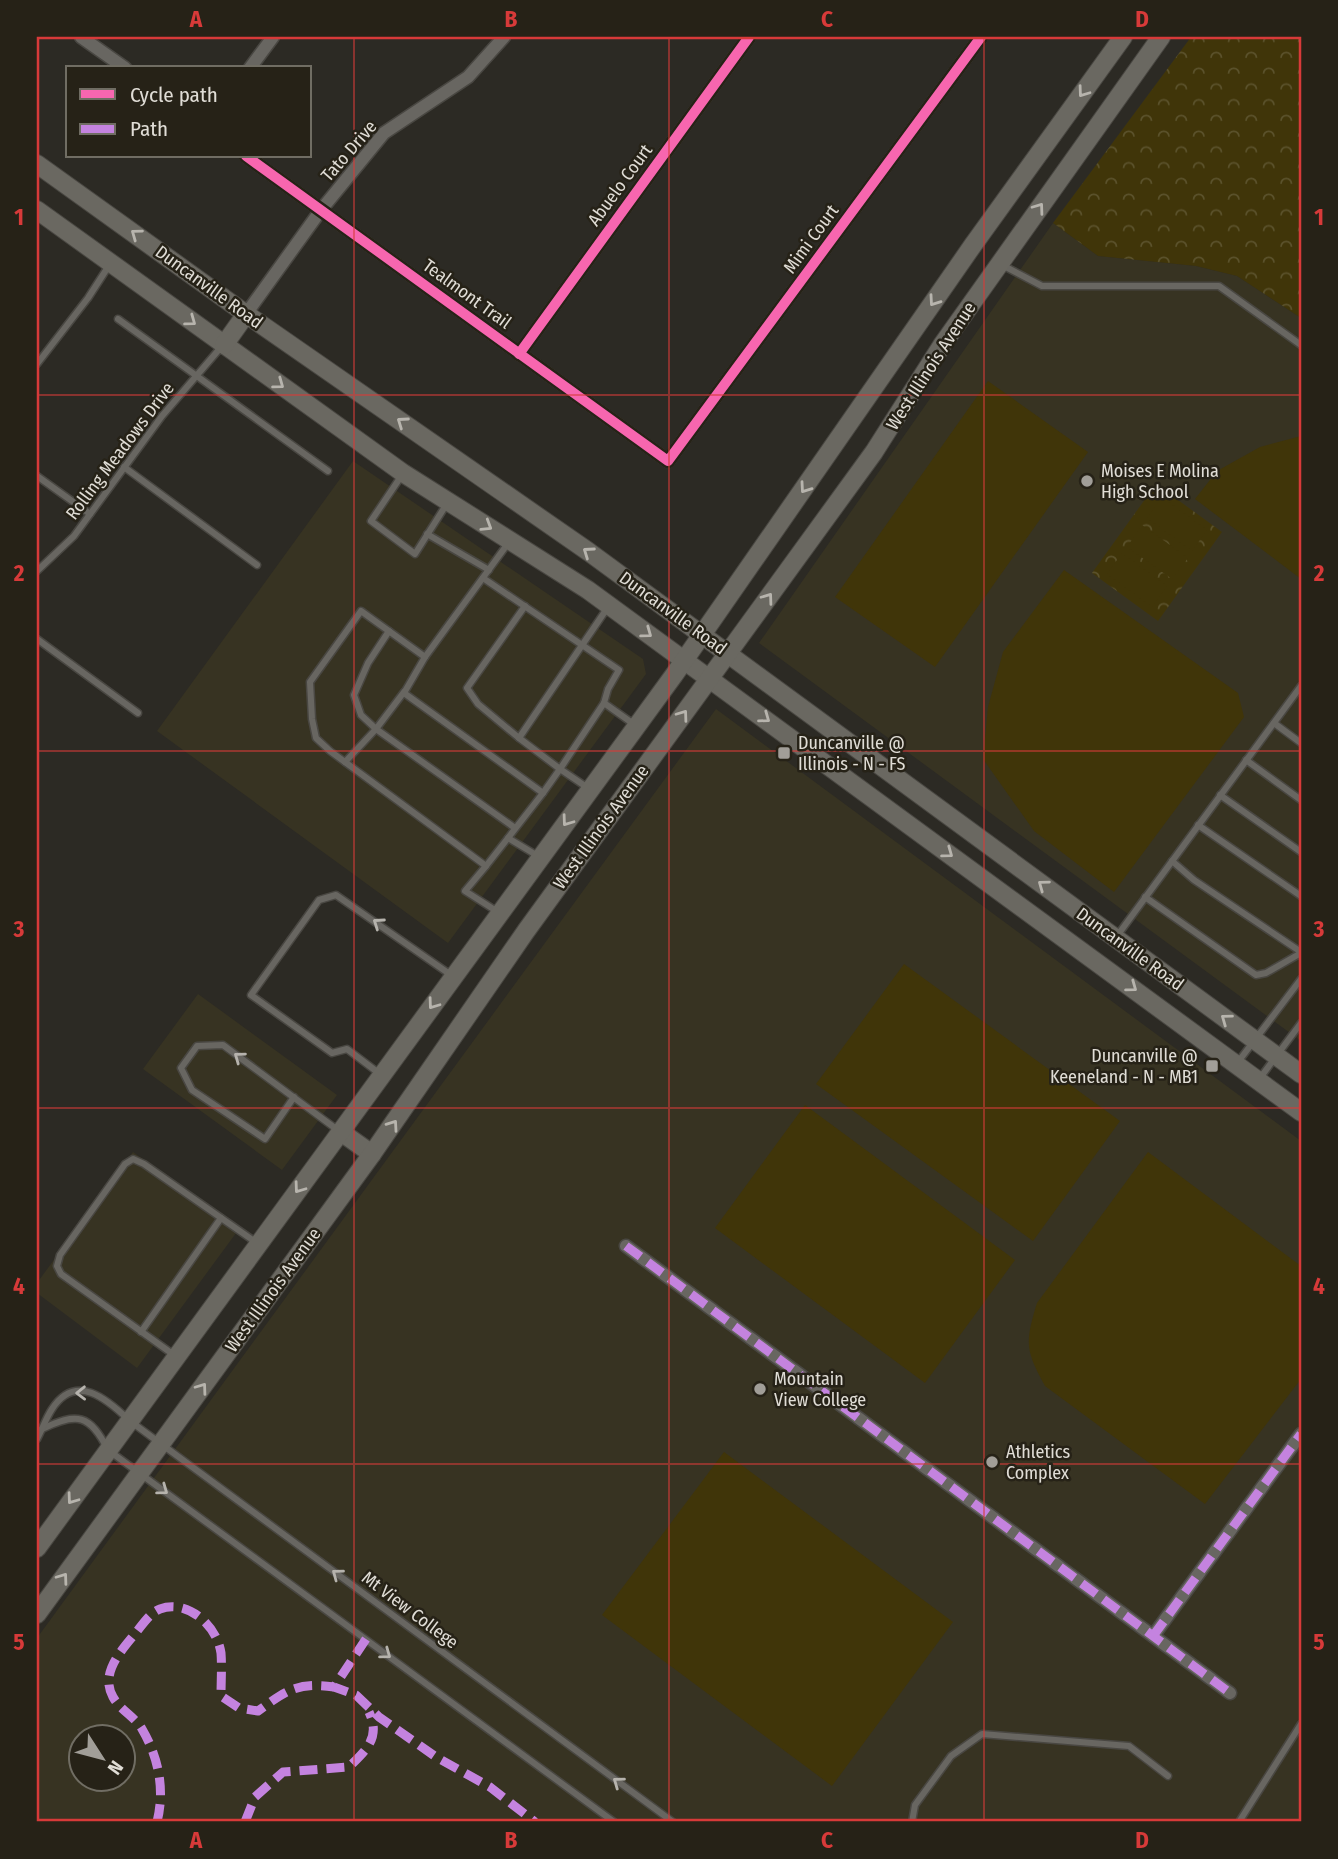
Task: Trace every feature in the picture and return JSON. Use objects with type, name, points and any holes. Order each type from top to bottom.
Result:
[{"type":"main road","name":"West Illinois Avenue","points":[[37,1548],[704,634],[973,245],[1123,37]]},
{"type":"main road","name":"West Illinois Avenue","points":[[37,1615],[372,1154],[526,931],[874,452],[942,345],[1161,37]]},
{"type":"main road","name":"Duncanville Road","points":[[37,164],[246,314],[704,634],[1301,1074]]},
{"type":"main road","name":"Duncanville Road","points":[[37,210],[403,473],[609,605],[1301,1112]]},
{"type":"main road","points":[[973,245],[999,263]]},
{"type":"main road","points":[[224,345],[246,314]]},
{"type":"main road","points":[[500,913],[526,931]]},
{"type":"main road","points":[[341,1132],[372,1154]]},
{"type":"street","points":[[81,37],[122,66]]},
{"type":"street","points":[[251,66],[273,37]]},
{"type":"street","name":"Tato Drive","points":[[246,314],[321,210],[384,134],[468,78],[504,37]]},
{"type":"street","name":"Abuelo Court","points":[[519,354],[749,37]]},
{"type":"street","name":"Mimi Court","points":[[668,461],[981,37]]},
{"type":"street","name":"Tealmont Trail","points":[[249,158],[668,461]]},
{"type":"street","points":[[626,1246],[1230,1693]]},
{"type":"street","points":[[1153,1636],[1301,1434]]},
{"type":"lane","points":[[37,364],[88,298],[111,263]]},
{"type":"lane","points":[[999,263],[1042,286],[1219,286],[1301,345]]},
{"type":"lane","points":[[118,319],[328,471]]},
{"type":"lane","name":"Rolling Meadows Drive","points":[[37,570],[74,536],[196,374],[224,345]]},
{"type":"lane","points":[[124,467],[257,565]]},
{"type":"lane","points":[[403,473],[371,520],[415,554],[448,502]]},
{"type":"lane","points":[[37,476],[90,514]]},
{"type":"lane","points":[[427,534],[489,570]]},
{"type":"lane","points":[[345,762],[376,729],[404,692],[425,657],[510,541]]},
{"type":"lane","points":[[483,578],[619,670],[608,689],[604,703],[560,769],[465,891],[500,913]]},
{"type":"lane","points":[[519,738],[609,605]]},
{"type":"lane","points":[[524,606],[467,688],[478,704],[519,738],[590,789]]},
{"type":"lane","points":[[425,657],[361,611],[310,682],[316,738],[486,866]]},
{"type":"lane","points":[[389,631],[368,663],[354,695],[362,715],[376,729],[514,828]]},
{"type":"lane","points":[[37,639],[138,713]]},
{"type":"lane","points":[[1116,938],[1301,685]]},
{"type":"lane","points":[[404,692],[543,793]]},
{"type":"lane","points":[[604,703],[636,726]]},
{"type":"lane","points":[[1274,723],[1301,743]]},
{"type":"lane","points":[[1246,760],[1301,800]]},
{"type":"lane","points":[[1220,795],[1301,852]]},
{"type":"lane","points":[[1198,825],[1301,896]]},
{"type":"lane","points":[[508,838],[540,858]]},
{"type":"lane","points":[[1145,897],[1256,975],[1266,973],[1301,953],[1195,880],[1172,861]]},
{"type":"lane","points":[[382,1075],[347,1049],[332,1053],[251,995],[318,900],[336,895],[453,977]]},
{"type":"lane","points":[[1237,1064],[1301,979]]},
{"type":"lane","points":[[1258,1079],[1301,1023]]},
{"type":"lane","points":[[294,1097],[264,1139],[192,1090],[181,1068],[197,1046],[223,1045],[294,1097],[341,1132]]},
{"type":"lane","points":[[176,1356],[61,1274],[57,1266],[60,1255],[125,1164],[133,1159],[144,1164],[258,1244]]},
{"type":"lane","points":[[141,1332],[221,1218]]},
{"type":"lane","name":"Mt View College","points":[[37,1439],[39,1427],[65,1394],[79,1391],[94,1393],[107,1400],[130,1421],[673,1822]]},
{"type":"lane","points":[[39,1427],[71,1418],[82,1418],[91,1424],[100,1433],[108,1450],[614,1822]]},
{"type":"lane","points":[[1239,1822],[1301,1724]]},
{"type":"lane","points":[[912,1822],[915,1805],[951,1755],[982,1734],[1129,1746],[1168,1776]]},
{"type":"shaded area","name":"Moises E Molina High School","points":[[1053,223],[1098,256],[1196,266],[1237,276],[1301,318],[1301,1041],[759,643]]},
{"type":"shaded area","points":[[353,461],[643,659],[646,674],[448,943],[157,731]]},
{"type":"shaded area","name":"Mountain View College","points":[[716,709],[1301,1141],[1301,1822],[37,1822],[37,1638]]},
{"type":"shaded area","points":[[198,994],[337,1095],[282,1170],[143,1069]]},
{"type":"shaded area","points":[[133,1152],[239,1229],[137,1368],[37,1293],[37,1283]]},
{"type":"green space","points":[[1191,37],[1301,37],[1301,318],[1237,276],[1196,266],[1098,256],[1053,223]]},
{"type":"green space","points":[[988,381],[1088,452],[935,667],[835,597]]},
{"type":"green space","points":[[1301,436],[1301,579],[1195,499],[1217,471],[1260,447]]},
{"type":"green space","points":[[1156,484],[1222,532],[1158,621],[1092,573]]},
{"type":"green space","points":[[1162,497],[1207,530],[1192,551],[1147,518]]},
{"type":"green space","points":[[1142,525],[1188,558],[1172,579],[1127,547]]},
{"type":"green space","points":[[1122,553],[1167,586],[1152,607],[1107,574]]},
{"type":"green space","points":[[1064,570],[1238,693],[1244,717],[1114,892],[1034,831],[983,759],[988,707],[1003,652]]},
{"type":"green space","points":[[904,964],[1120,1121],[1033,1241],[816,1084]]},
{"type":"green space","points":[[805,1105],[1015,1260],[925,1383],[715,1228]]},
{"type":"green space","points":[[1148,1152],[1301,1266],[1301,1379],[1205,1504],[1045,1386],[1029,1346],[1030,1327],[1037,1303]]},
{"type":"green space","points":[[724,1452],[953,1622],[832,1786],[602,1615]]},
{"type":"marked path","points":[[626,1246],[1230,1693]]},
{"type":"marked path","points":[[1153,1636],[1301,1434]]},
{"type":"marked path","points":[[157,1822],[160,1786],[153,1751],[139,1725],[113,1697],[109,1680],[118,1656],[152,1614],[160,1609],[180,1608],[190,1611],[207,1624],[214,1633],[221,1653],[221,1696],[239,1708],[258,1711],[285,1693],[301,1687],[334,1687]]},
{"type":"marked path","points":[[366,1639],[334,1687],[356,1695],[379,1717],[436,1757],[490,1787],[535,1822]]},
{"type":"marked path","points":[[245,1822],[255,1797],[283,1772],[349,1767],[370,1743],[373,1729],[369,1712]]},
{"type":"cycle path","points":[[519,354],[749,37]]},
{"type":"cycle path","points":[[249,158],[668,461],[981,37]]},
{"type":"place","name":"Moises E Molina High School","points":[[1087,481]]},
{"type":"place","name":"Duncanville @ Illinois - N - FS","points":[[784,753]]},
{"type":"place","name":"Duncanville @ Keeneland - N - MB1","points":[[1212,1066]]},
{"type":"place","name":"Mountain View College","points":[[760,1389]]},
{"type":"place","name":"Athletics Complex","points":[[992,1462]]}]
